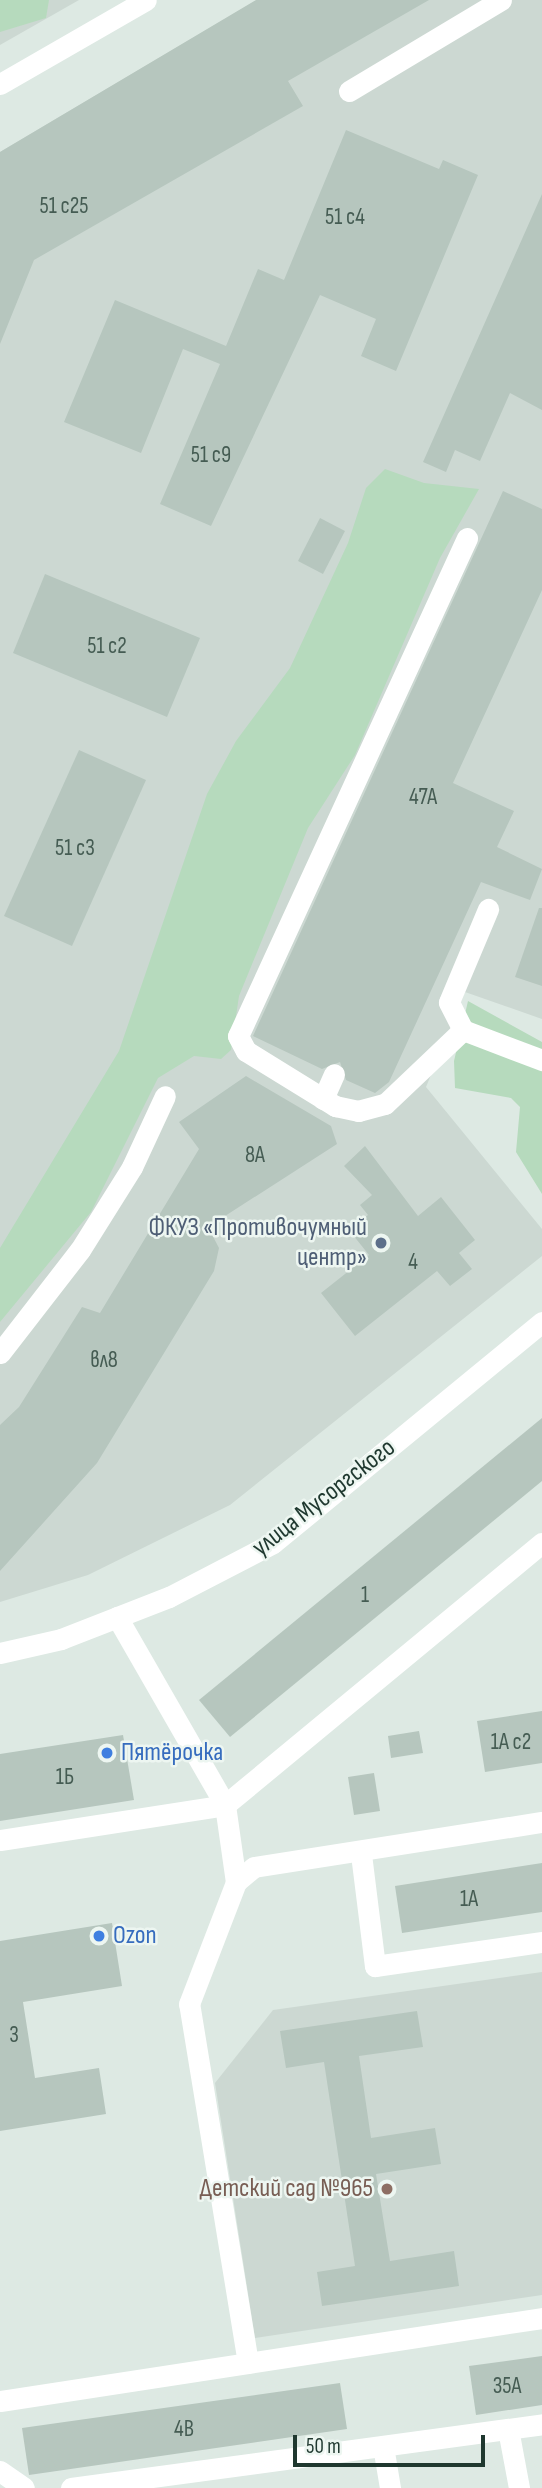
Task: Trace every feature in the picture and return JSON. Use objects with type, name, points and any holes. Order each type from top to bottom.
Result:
[{"type":"street","points":[[0,83],[146,0]]},
{"type":"street","points":[[349,90],[501,0]]},
{"type":"street","points":[[463,1030],[385,1104],[358,1111],[323,1099],[246,1051],[239,1023],[467,538]]},
{"type":"street","points":[[488,909],[449,1002],[463,1030],[542,1060]]},
{"type":"street","points":[[323,1099],[334,1074]]},
{"type":"street","points":[[0,1353],[80,1250],[132,1167],[165,1096]]},
{"type":"street","name":"улица Мусоргского","points":[[0,1653],[117,1617],[219,1575],[273,1543],[542,1322]]},
{"type":"street","points":[[0,1840],[225,1805],[542,1543]]},
{"type":"street","points":[[117,1617],[225,1805],[236,1882]]},
{"type":"street","points":[[248,2363],[189,2004],[236,1882],[254,1867],[361,1854],[542,1822]]},
{"type":"street","points":[[361,1854],[375,1966],[542,1942]]},
{"type":"street","points":[[0,2402],[542,2318]]},
{"type":"street","points":[[71,2488],[542,2424]]},
{"type":"street","points":[[508,2429],[519,2488]]},
{"type":"street","points":[[383,2446],[390,2488]]},
{"type":"street","points":[[0,2471],[24,2488]]},
{"type":"shaded area","points":[[0,0],[79,0],[0,45]]},
{"type":"shaded area","points":[[257,0],[542,0],[542,1019],[465,992],[426,1087],[542,1229],[542,1256],[230,1505],[88,1575],[0,1602],[0,152]]},
{"type":"shaded area","name":"Детский сад №965","points":[[542,1972],[542,2295],[255,2338],[215,2083],[273,2010]]},
{"type":"green space","points":[[0,0],[49,0],[46,18],[0,32]]},
{"type":"green space","points":[[385,469],[424,483],[479,489],[440,558],[355,755],[308,828],[239,996],[231,1050],[221,1059],[194,1056],[158,1078],[91,1212],[0,1322],[0,1248],[119,1051],[207,794],[236,741],[290,668],[348,543],[366,488]]},
{"type":"green space","points":[[468,1001],[542,1042],[542,1194],[516,1152],[520,1107],[511,1098],[455,1088],[454,1061]]},
{"type":"building","points":[[256,0],[429,0],[288,81],[303,106],[34,260],[0,344],[0,152]]},
{"type":"building","points":[[346,130],[439,169],[443,160],[478,175],[396,371],[361,356],[376,319],[320,295],[211,526],[160,504],[220,364],[183,349],[141,453],[64,422],[115,300],[226,346],[258,269],[284,280]]},
{"type":"building","points":[[542,194],[542,410],[510,393],[480,461],[455,450],[446,472],[423,462]]},
{"type":"building","points":[[503,491],[542,509],[542,590],[453,783],[514,811],[497,847],[542,869],[530,900],[481,882],[389,1082],[375,1093],[346,1080],[340,1062],[322,1069],[253,1036]]},
{"type":"building","points":[[320,518],[345,531],[323,574],[298,561]]},
{"type":"building","points":[[45,574],[200,638],[167,717],[13,653]]},
{"type":"building","points":[[79,750],[146,780],[72,946],[4,916]]},
{"type":"building","points":[[539,908],[542,908],[542,986],[515,977]]},
{"type":"building","points":[[246,1076],[331,1126],[337,1144],[208,1227],[219,1248],[214,1271],[97,1463],[0,1571],[0,1425],[19,1407],[82,1307],[100,1313],[199,1149],[179,1122]]},
{"type":"building","points":[[365,1146],[418,1216],[441,1197],[475,1240],[459,1253],[472,1269],[450,1286],[437,1271],[355,1336],[321,1293],[369,1255],[349,1230],[368,1215],[360,1205],[372,1195],[344,1166]]},
{"type":"building","points":[[542,1418],[542,1481],[230,1737],[199,1700]]},
{"type":"building","points":[[542,1711],[542,1763],[485,1772],[477,1721]]},
{"type":"building","points":[[419,1731],[423,1753],[391,1758],[388,1736]]},
{"type":"building","points":[[123,1735],[134,1800],[0,1821],[0,1754]]},
{"type":"building","points":[[374,1773],[380,1811],[354,1815],[348,1777]]},
{"type":"building","points":[[542,1863],[542,1912],[402,1933],[395,1886]]},
{"type":"building","points":[[112,1923],[122,1986],[23,2002],[35,2078],[99,2068],[106,2114],[0,2131],[0,1941]]},
{"type":"building","points":[[417,2011],[423,2047],[359,2056],[371,2138],[435,2128],[441,2164],[376,2174],[390,2261],[454,2251],[459,2286],[322,2306],[317,2272],[355,2266],[324,2062],[286,2068],[280,2031]]},
{"type":"building","points":[[542,2356],[542,2405],[476,2415],[469,2366]]},
{"type":"building","points":[[340,2383],[347,2429],[29,2475],[22,2428]]},
{"type":"place","name":"ФКУЗ «Противочумный центр»","points":[[381,1243]]},
{"type":"place","name":"Пятёрочка","points":[[107,1753]]},
{"type":"place","name":"Ozon","points":[[99,1936]]},
{"type":"place","name":"Детский сад №965","points":[[387,2189]]}]
